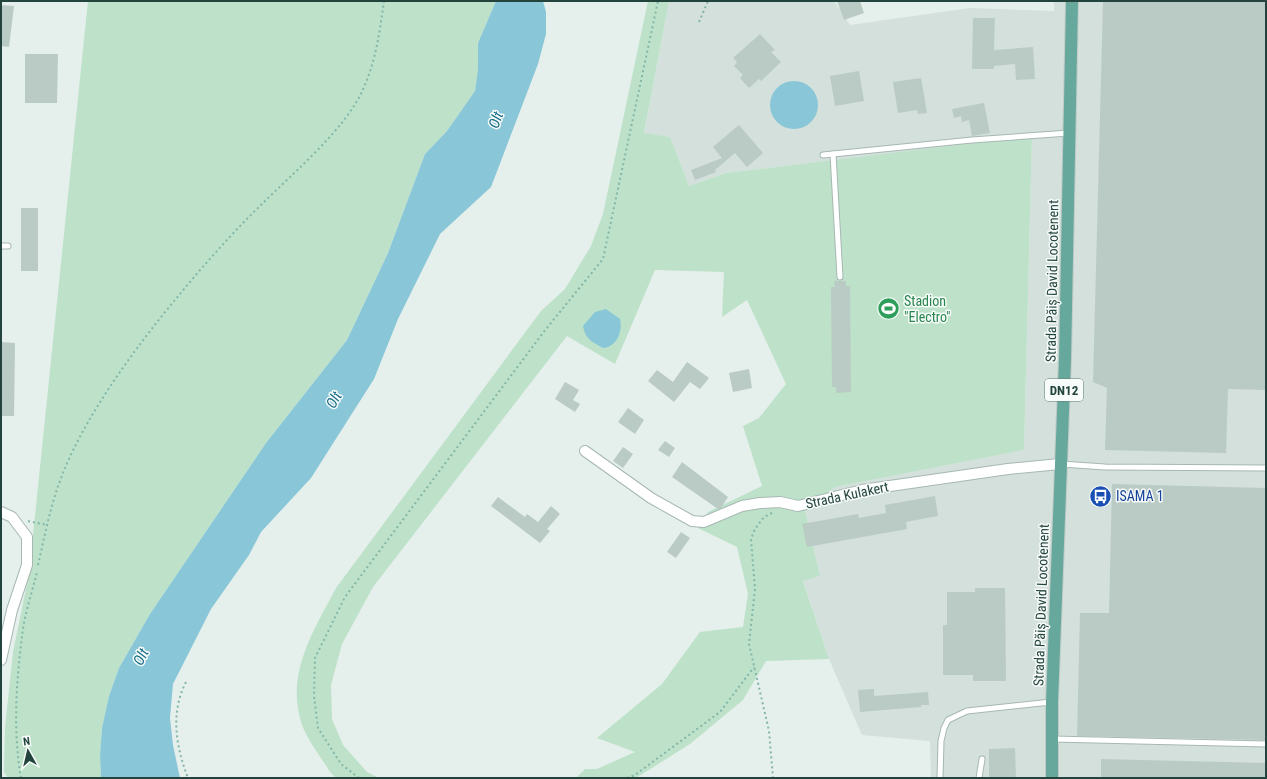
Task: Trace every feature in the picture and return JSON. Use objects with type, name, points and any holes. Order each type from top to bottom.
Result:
[{"type":"main road","name":"Strada Păiș David Locotenent","points":[[1052,778],[1052,702],[1065,359],[1072,1]]},
{"type":"street","name":"Strada Kulakert","points":[[585,451],[651,498],[692,521],[704,522],[742,506],[760,503],[780,502],[798,506],[862,490],[1008,469],[1060,464]]},
{"type":"street","points":[[1,512],[12,517],[27,537],[27,565],[12,610],[1,660]]},
{"type":"lane","points":[[823,155],[972,140],[1070,133]]},
{"type":"lane","points":[[833,154],[840,276]]},
{"type":"lane","points":[[1,246],[8,246]]},
{"type":"lane","points":[[1060,464],[1106,467],[1266,468]]},
{"type":"lane","points":[[940,778],[941,741],[944,728],[948,720],[967,711],[1052,702]]},
{"type":"lane","points":[[1052,739],[1266,744]]},
{"type":"lane","points":[[979,778],[982,759]]},
{"type":"path","points":[[21,778],[17,727],[18,681],[22,636],[50,511],[62,474],[75,447],[113,384],[144,339],[175,300],[233,234],[315,152],[352,109],[364,88],[374,58],[380,34],[384,1]]},
{"type":"path","points":[[359,778],[341,764],[318,728],[314,696],[315,658],[345,597],[546,329],[603,259],[658,1]]},
{"type":"path","points":[[699,22],[708,1]]},
{"type":"path","points":[[772,778],[769,731],[749,644],[755,589],[751,539],[755,529],[764,517],[776,512]]},
{"type":"path","points":[[627,778],[635,775],[720,712],[754,667]]},
{"type":"path","points":[[186,682],[179,695],[176,711],[176,736],[181,761],[188,778]]},
{"type":"shaded area","points":[[669,1],[834,1],[850,25],[970,8],[1054,11],[1054,1],[1266,1],[1266,778],[931,778],[930,741],[862,735],[829,659],[803,580],[820,576],[805,510],[835,487],[1024,450],[1032,137],[726,173],[689,186],[670,137],[644,134]]},
{"type":"green space","points":[[88,1],[496,1],[478,43],[478,69],[475,91],[447,131],[425,154],[388,253],[347,340],[266,443],[150,614],[119,668],[109,696],[102,728],[100,755],[101,778],[8,778],[4,772],[5,727],[13,652],[29,574]]},
{"type":"green space","points":[[648,1],[669,1],[644,133],[670,137],[689,186],[726,173],[1032,136],[1024,450],[835,487],[805,510],[820,576],[803,581],[829,659],[766,661],[743,700],[690,744],[636,778],[576,778],[585,769],[597,769],[635,752],[597,738],[662,684],[700,632],[743,627],[748,594],[737,547],[698,528],[708,512],[762,486],[743,426],[759,418],[786,384],[747,300],[722,317],[724,272],[655,270],[615,364],[567,336],[373,587],[342,644],[331,685],[332,719],[343,745],[367,772],[379,778],[336,778],[330,772],[315,749],[302,725],[298,706],[297,688],[299,671],[304,654],[336,588],[541,311],[565,289],[591,246],[603,214]]},
{"type":"water","name":"Olt","points":[[496,1],[543,1],[546,12],[546,34],[538,64],[491,187],[440,234],[398,319],[374,379],[311,478],[261,532],[249,555],[211,609],[173,684],[170,718],[173,745],[180,778],[101,778],[100,755],[102,728],[109,696],[119,668],[150,614],[266,443],[347,340],[388,253],[425,154],[447,131],[475,91],[478,69],[478,43]]},
{"type":"water","points":[[794,81],[803,83],[811,88],[816,96],[818,105],[816,114],[811,122],[803,127],[794,129],[785,127],[777,122],[772,114],[770,105],[772,96],[777,88],[785,83]]},
{"type":"water","points":[[606,309],[620,319],[621,328],[615,342],[608,347],[603,348],[592,342],[587,337],[583,326],[595,312]]},
{"type":"building","points":[[837,1],[860,1],[864,13],[844,20]]},
{"type":"building","points":[[1103,1],[1266,1],[1266,390],[1228,389],[1226,453],[1105,450],[1107,388],[1093,382]]},
{"type":"building","points":[[1,5],[14,6],[9,47],[1,46]]},
{"type":"building","points":[[973,18],[995,18],[994,50],[1033,47],[1035,79],[1016,80],[1015,64],[994,66],[994,69],[972,69]]},
{"type":"building","points":[[760,34],[775,50],[771,52],[781,62],[761,81],[759,79],[749,88],[740,78],[743,75],[734,66],[737,62],[733,58]]},
{"type":"building","points":[[25,54],[58,54],[57,103],[25,103]]},
{"type":"building","points":[[859,71],[864,101],[835,106],[830,76]]},
{"type":"building","points":[[921,78],[927,113],[918,114],[917,110],[898,113],[893,82]]},
{"type":"building","points":[[984,103],[990,133],[972,136],[969,120],[962,122],[961,116],[954,118],[952,109]]},
{"type":"building","points":[[739,125],[763,153],[747,167],[735,153],[715,170],[716,172],[695,180],[691,170],[722,158],[713,147]]},
{"type":"building","points":[[21,208],[38,208],[38,271],[21,271]]},
{"type":"building","points":[[834,281],[846,281],[846,286],[850,286],[851,392],[836,393],[836,387],[832,387],[831,287],[835,287]]},
{"type":"building","points":[[1,342],[15,343],[14,416],[1,416]]},
{"type":"building","points":[[687,362],[709,378],[700,389],[690,382],[674,402],[648,381],[657,370],[673,382]]},
{"type":"building","points":[[749,369],[752,388],[733,392],[729,373]]},
{"type":"building","points":[[565,382],[579,390],[573,400],[580,404],[575,412],[555,399]]},
{"type":"building","points":[[628,408],[644,420],[635,434],[618,422]]},
{"type":"building","points":[[665,441],[675,448],[669,457],[658,450]]},
{"type":"building","points":[[623,447],[633,454],[623,468],[613,461]]},
{"type":"building","points":[[682,462],[728,497],[721,508],[718,509],[672,477]]},
{"type":"building","points":[[1112,484],[1266,488],[1266,740],[1077,736],[1080,613],[1109,613]]},
{"type":"building","points":[[935,496],[938,516],[906,522],[907,529],[807,547],[802,524],[858,514],[859,518],[886,513],[885,505]]},
{"type":"building","points":[[498,497],[525,517],[527,514],[538,522],[551,506],[560,514],[547,529],[550,531],[540,543],[491,506]]},
{"type":"building","points":[[681,532],[690,538],[676,558],[667,552]]},
{"type":"building","points":[[975,588],[1005,588],[1006,681],[973,681],[973,675],[943,675],[943,625],[947,625],[947,592],[975,592]]},
{"type":"building","points":[[874,689],[874,696],[928,692],[929,705],[860,712],[858,690]]},
{"type":"building","points":[[1015,748],[1016,778],[989,778],[989,749]]},
{"type":"building","points":[[1101,759],[1266,763],[1266,778],[1101,778]]},
{"type":"place","name":"Stadion \"Electro\"","points":[[889,309]]},
{"type":"place","name":"ISAMA 1","points":[[1101,496]]}]
